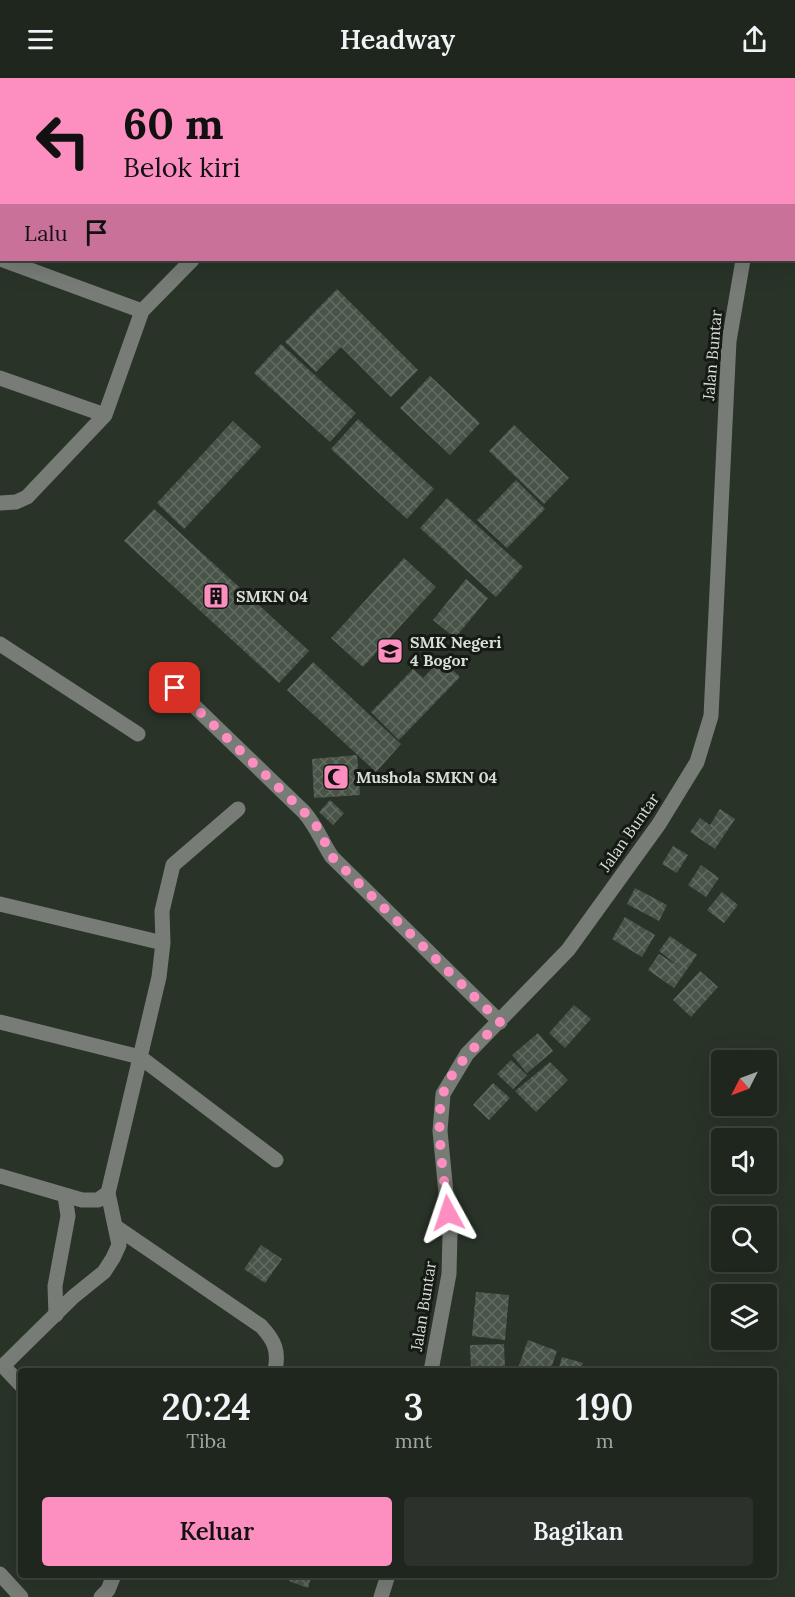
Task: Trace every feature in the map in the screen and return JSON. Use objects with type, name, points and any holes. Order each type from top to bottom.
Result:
[{"type":"street","points":[[7,261],[142,311]]},
{"type":"street","points":[[0,502],[16,502],[27,497],[105,415],[142,311],[191,261]]},
{"type":"street","name":"Jalan Buntar","points":[[432,1368],[449,1274],[450,1234],[440,1131],[443,1094],[467,1053],[500,1022],[568,950],[659,824],[698,762],[711,716],[729,341],[743,261]]},
{"type":"street","points":[[0,378],[105,415]]},
{"type":"street","points":[[0,644],[138,734]]},
{"type":"street","points":[[159,672],[304,812],[318,828],[332,857],[500,1022]]},
{"type":"street","points":[[18,1382],[2,1364],[104,1272],[119,1245],[108,1192],[159,977],[163,943],[162,911],[173,865],[238,809]]},
{"type":"street","points":[[0,904],[163,943]]},
{"type":"street","points":[[0,1022],[140,1057],[276,1160]]},
{"type":"street","points":[[0,1176],[82,1200],[98,1200],[108,1192]]},
{"type":"street","points":[[56,1315],[55,1286],[68,1216],[65,1196]]},
{"type":"street","points":[[116,1227],[261,1326],[274,1340],[278,1355],[276,1368]]},
{"type":"street","points":[[0,1574],[21,1597]]},
{"type":"street","points":[[102,1597],[113,1578]]},
{"type":"street","points":[[381,1597],[387,1578]]},
{"type":"building","points":[[337,289],[418,370],[391,397],[341,347],[316,372],[285,342]]},
{"type":"building","points":[[281,344],[356,413],[330,442],[254,373]]},
{"type":"building","points":[[430,376],[480,423],[450,455],[400,408]]},
{"type":"building","points":[[358,419],[434,489],[407,519],[331,449]]},
{"type":"building","points":[[233,421],[261,447],[184,529],[157,503]]},
{"type":"building","points":[[514,425],[569,478],[544,504],[489,451]]},
{"type":"building","points":[[516,480],[545,509],[507,548],[477,520]]},
{"type":"building","points":[[447,498],[523,567],[496,597],[420,528]]},
{"type":"building","name":"SMKN 04","points":[[154,509],[309,651],[279,683],[124,541]]},
{"type":"building","name":"SMKN 04","points":[[404,558],[436,587],[363,667],[331,638]]},
{"type":"building","points":[[466,579],[488,598],[455,638],[433,620]]},
{"type":"building","points":[[441,659],[460,677],[399,740],[371,712],[413,669],[423,678]]},
{"type":"building","points":[[313,662],[401,744],[376,772],[287,690]]},
{"type":"building","name":"Mushola SMKN 04","points":[[357,755],[360,795],[314,798],[312,759]]},
{"type":"building","points":[[330,800],[344,813],[333,825],[319,812]]},
{"type":"building","points":[[720,809],[735,819],[715,849],[690,832],[700,818],[710,825]]},
{"type":"building","points":[[673,846],[688,855],[677,873],[662,864]]},
{"type":"building","points":[[701,865],[719,878],[706,897],[688,885]]},
{"type":"building","points":[[635,888],[667,905],[659,921],[627,904]]},
{"type":"building","points":[[722,892],[738,905],[724,923],[707,910]]},
{"type":"building","points":[[625,917],[655,935],[642,957],[612,939]]},
{"type":"building","points":[[670,936],[697,955],[674,988],[648,970],[659,954],[678,966],[659,951]]},
{"type":"building","points":[[700,971],[718,987],[691,1017],[673,1000]]},
{"type":"building","points":[[574,1005],[591,1019],[565,1048],[549,1033]]},
{"type":"building","points":[[538,1033],[553,1051],[527,1073],[512,1055]]},
{"type":"building","points":[[511,1060],[527,1075],[513,1089],[497,1074]]},
{"type":"building","points":[[550,1062],[568,1080],[536,1112],[515,1091]]},
{"type":"building","points":[[493,1083],[510,1098],[489,1120],[473,1105]]},
{"type":"building","points":[[261,1245],[282,1259],[265,1283],[244,1269]]},
{"type":"building","points":[[476,1292],[509,1295],[505,1340],[472,1336]]},
{"type":"building","points":[[528,1340],[557,1351],[551,1368],[518,1368]]},
{"type":"building","points":[[504,1344],[505,1368],[471,1368],[470,1345]]},
{"type":"building","points":[[562,1357],[583,1363],[581,1368],[559,1368]]},
{"type":"building","points":[[290,1578],[311,1578],[308,1588],[289,1581]]},
{"type":"place","name":"SMKN 04","points":[[216,596]]},
{"type":"place","name":"SMK Negeri 4 Bogor","points":[[390,651]]},
{"type":"place","name":"Mushola SMKN 04","points":[[336,777]]},
{"type":"route","points":[[175,688],[304,812],[318,828],[332,857],[500,1022],[467,1053],[443,1094],[440,1131],[448,1213]]}]
